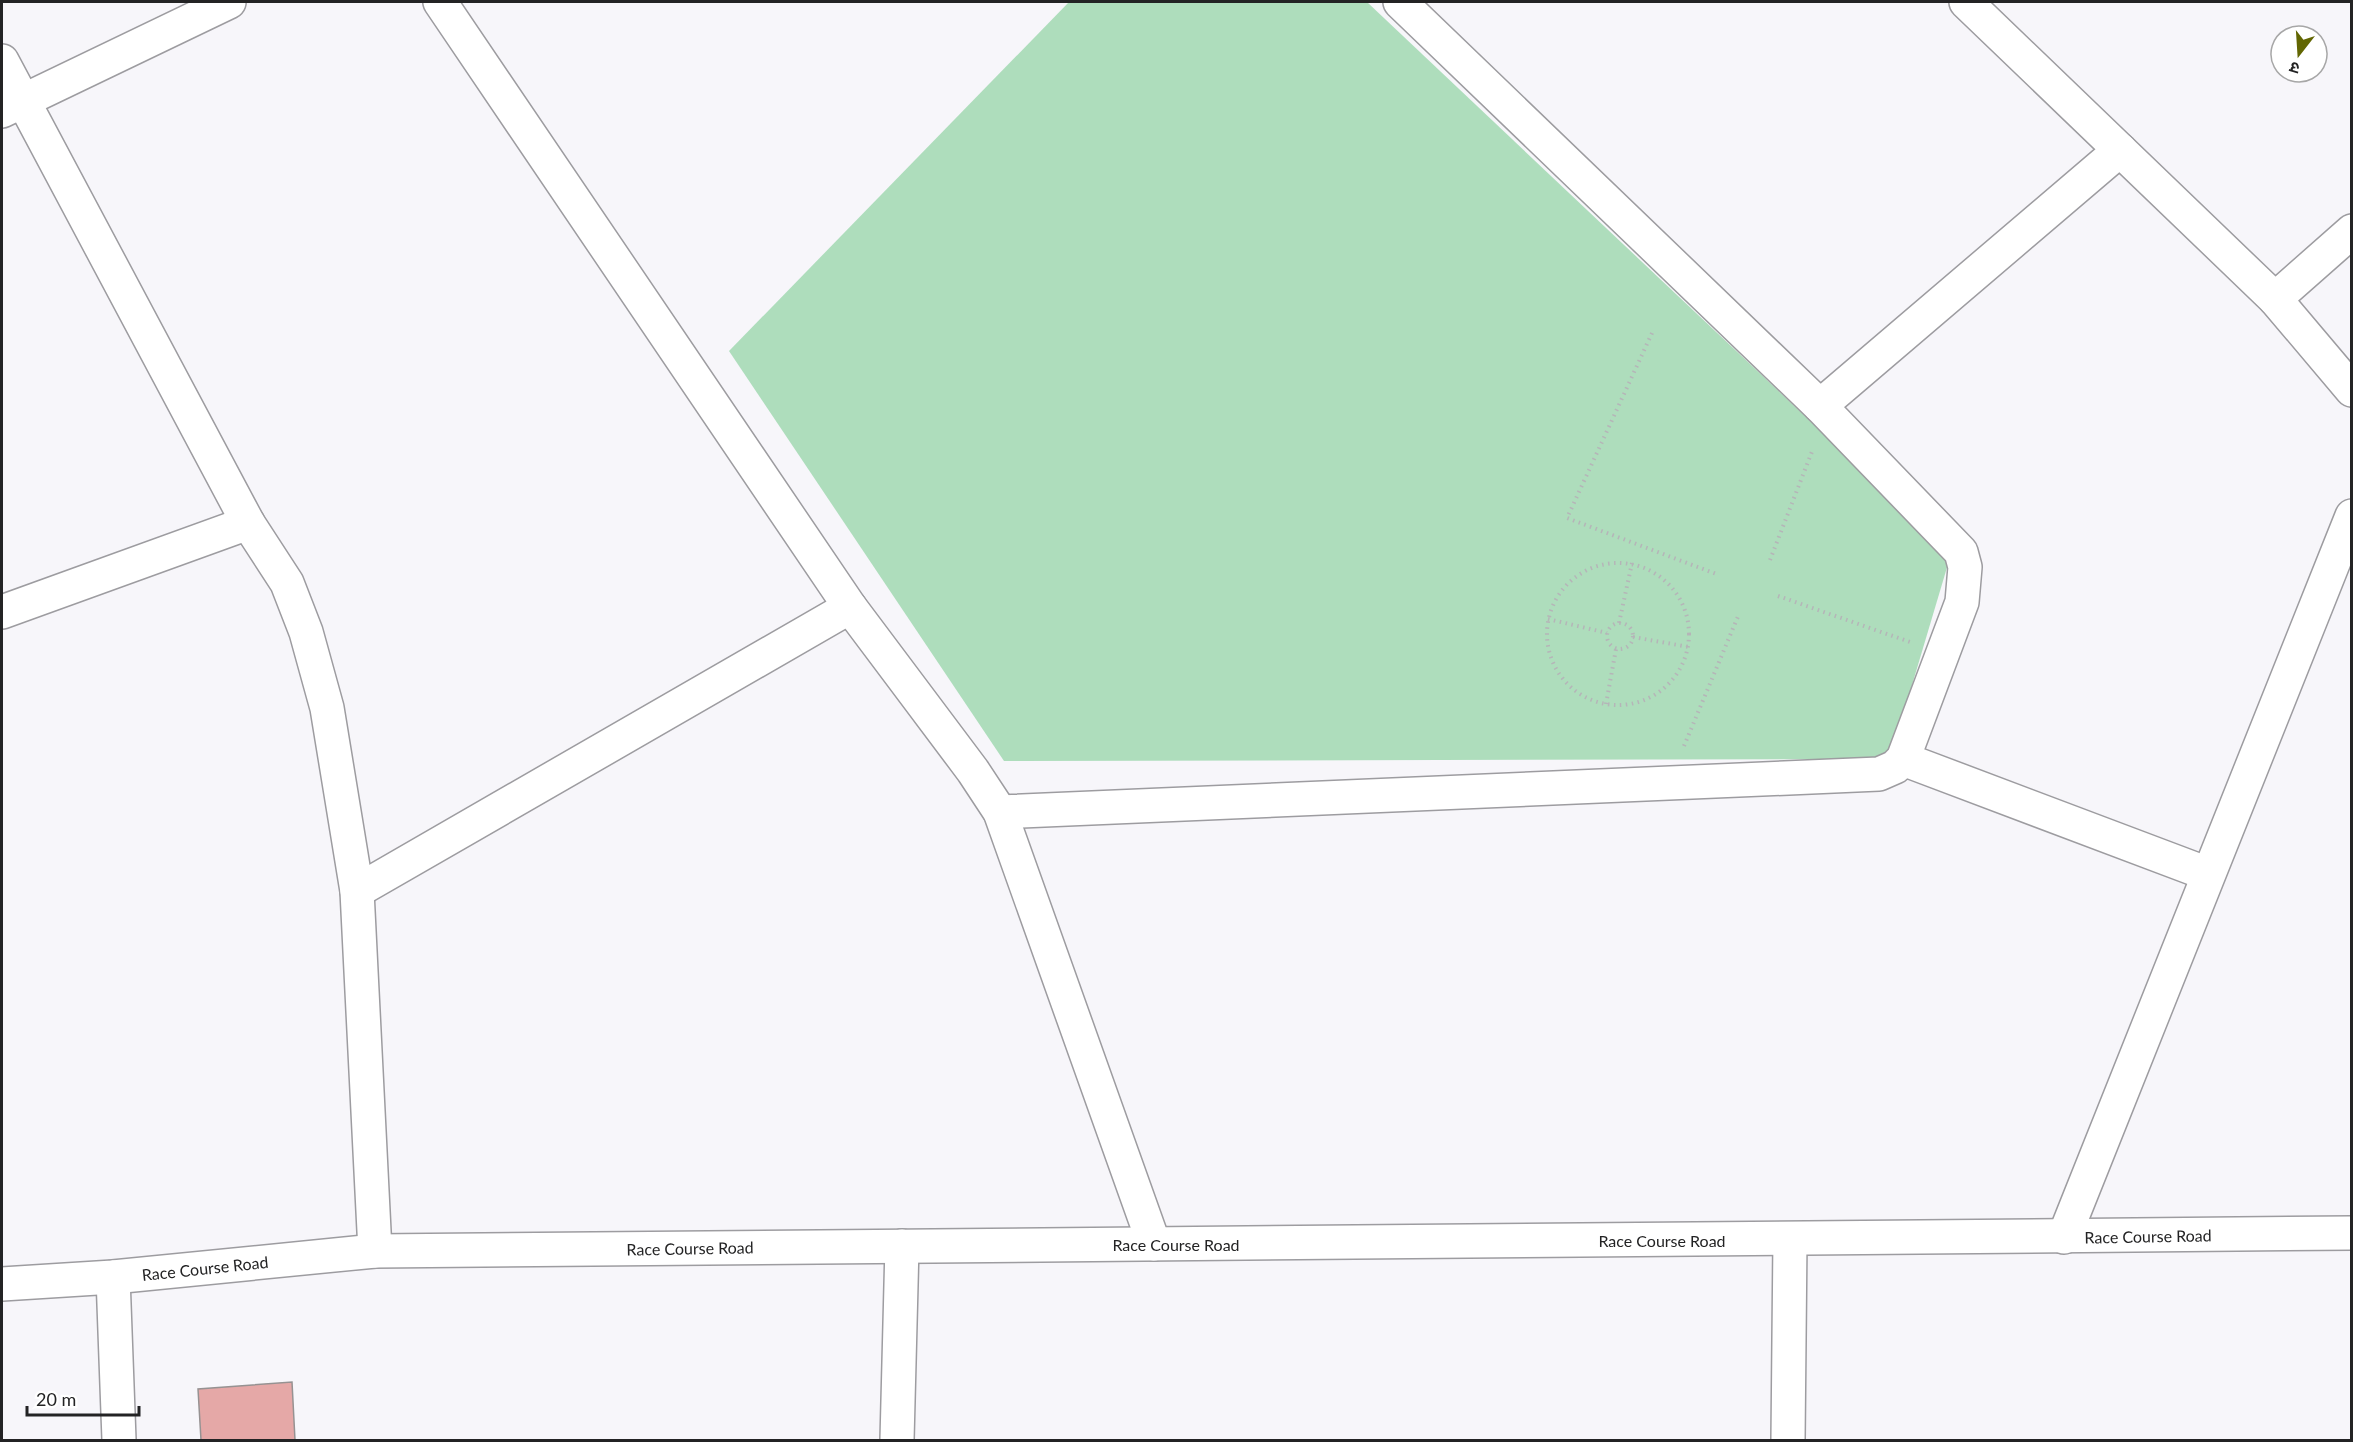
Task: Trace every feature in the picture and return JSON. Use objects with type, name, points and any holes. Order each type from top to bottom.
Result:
[{"type":"street","points":[[12,106],[229,2]]},
{"type":"street","points":[[440,2],[850,607],[974,771],[1000,812],[1154,1244]]},
{"type":"street","points":[[1000,812],[1879,774],[1895,767],[1903,759],[1962,602],[1965,567],[1961,552],[1820,406],[1400,2]]},
{"type":"street","points":[[1966,2],[2275,299],[2352,390]]},
{"type":"street","points":[[2,61],[12,106],[248,523],[287,583],[306,632],[327,708],[357,891],[375,1251]]},
{"type":"street","points":[[1820,406],[2120,150]]},
{"type":"street","points":[[2275,299],[2352,231]]},
{"type":"street","points":[[2064,1237],[2352,516]]},
{"type":"street","points":[[2,612],[248,523]]},
{"type":"street","points":[[357,891],[850,607]]},
{"type":"street","points":[[1903,759],[2208,874]]},
{"type":"street","name":"Race Course Road","points":[[2,1284],[113,1277],[375,1251],[2352,1233]]},
{"type":"street","points":[[1788,1440],[1790,1239]]},
{"type":"street","points":[[897,1440],[902,1246]]},
{"type":"street","points":[[113,1277],[119,1440]]},
{"type":"path","points":[[1652,333],[1567,518],[1719,575]]},
{"type":"path","points":[[1770,561],[1816,440]]},
{"type":"path","points":[[1619,623],[1632,563]]},
{"type":"path","points":[[1632,563],[1655,572],[1681,598],[1689,622],[1689,647],[1681,669],[1665,688],[1652,698],[1628,705],[1606,704],[1584,696],[1565,682],[1552,661],[1546,637],[1548,620],[1555,599],[1574,577],[1596,566],[1632,563]]},
{"type":"path","points":[[1778,596],[1914,643]]},
{"type":"path","points":[[1682,751],[1739,614]]},
{"type":"path","points":[[1548,620],[1607,633]]},
{"type":"path","points":[[1619,623],[1628,626],[1633,638],[1623,649],[1616,649],[1609,645],[1607,633],[1612,626],[1619,623]]},
{"type":"path","points":[[1633,638],[1689,647]]},
{"type":"path","points":[[1606,704],[1616,649]]},
{"type":"green space","points":[[1069,2],[1367,2],[1951,554],[1890,759],[1004,761],[729,351]]},
{"type":"building","points":[[292,1382],[295,1440],[201,1440],[198,1389]]}]
